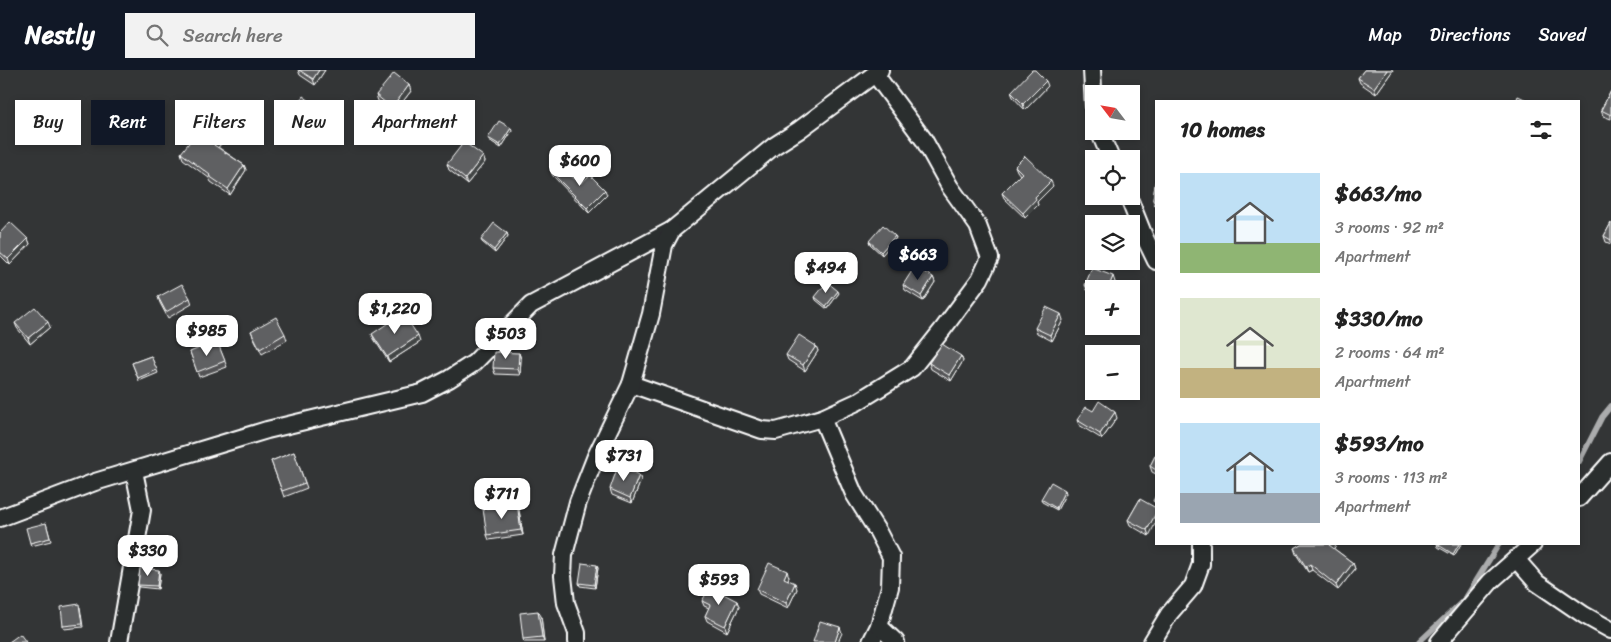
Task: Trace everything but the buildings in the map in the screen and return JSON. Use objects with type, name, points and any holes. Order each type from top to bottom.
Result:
[{"type":"street","points":[[1092,70],[1093,85]]},
{"type":"street","points":[[0,518],[95,482],[267,430],[422,393],[449,380],[474,363],[531,305],[672,230],[774,146],[878,72],[924,140],[950,188],[978,226],[990,258],[980,279],[943,329],[912,368],[857,402],[822,418],[776,430],[762,430],[632,384]]},
{"type":"street","points":[[1132,205],[1155,259]]},
{"type":"street","points":[[577,642],[577,633],[566,603],[563,576],[564,555],[578,502],[596,456],[632,384],[651,314],[664,245],[672,230]]},
{"type":"street","points":[[822,418],[854,494],[891,557],[890,587],[879,626],[871,642]]},
{"type":"street","points":[[1580,497],[1611,462]]},
{"type":"street","points":[[119,642],[123,610],[142,510],[134,471]]},
{"type":"street","points":[[1152,642],[1169,614],[1193,586],[1201,564],[1201,545]]},
{"type":"street","points":[[1439,642],[1491,581],[1532,545]]},
{"type":"street","points":[[1516,559],[1537,582],[1584,615],[1611,630]]},
{"type":"street","points":[[879,626],[896,642]]},
{"type":"waterway","points":[[1580,460],[1602,417],[1611,406]]},
{"type":"waterway","points":[[1419,642],[1465,599],[1498,545]]}]
